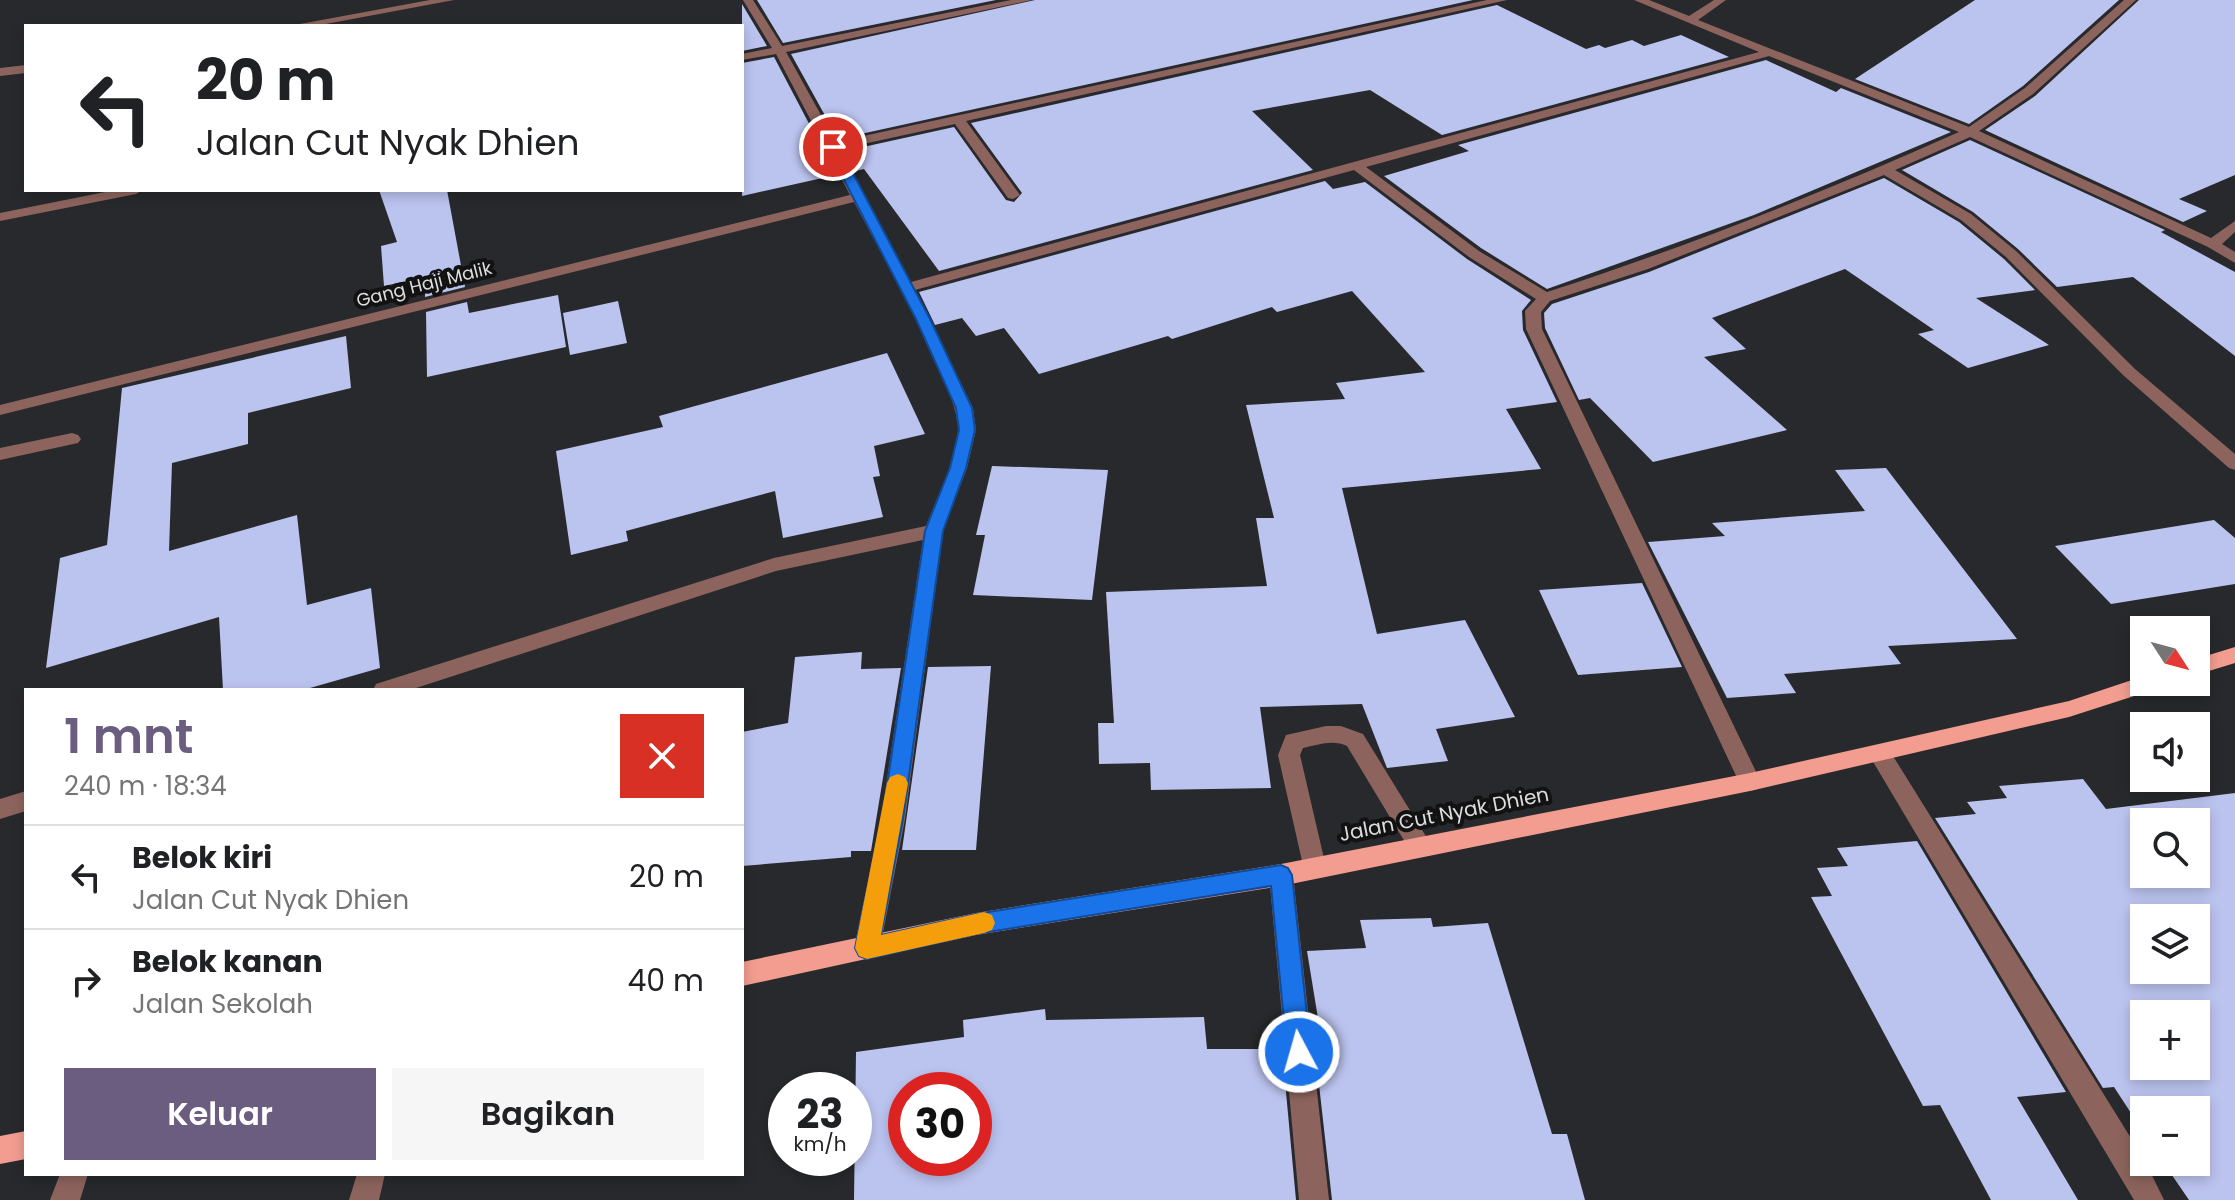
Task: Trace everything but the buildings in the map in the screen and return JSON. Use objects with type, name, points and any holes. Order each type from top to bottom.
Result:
[{"type":"main road","points":[[2210,663],[2235,655]]},
{"type":"main road","name":"Jalan Cut Nyak Dhien","points":[[744,974],[976,924],[1281,875],[1419,845],[1750,782],[2069,709],[2130,689]]},
{"type":"main road","points":[[0,1150],[24,1145]]},
{"type":"street","points":[[307,24],[449,0]]},
{"type":"street","points":[[748,0],[833,147],[907,288],[964,408],[967,430],[958,468],[934,531],[893,819],[867,948]]},
{"type":"street","points":[[744,57],[1027,0]]},
{"type":"street","points":[[833,147],[1502,0]]},
{"type":"street","points":[[1639,0],[1970,132],[2213,244],[2235,259]]},
{"type":"street","points":[[1690,20],[1721,0]]},
{"type":"street","points":[[1750,782],[1534,329],[1533,311],[1545,298],[1643,266],[1885,170],[1970,132],[2029,91],[2131,0]]},
{"type":"street","points":[[907,288],[1767,53]]},
{"type":"street","points":[[0,72],[24,69]]},
{"type":"street","points":[[959,120],[1013,195]]},
{"type":"street","points":[[1356,165],[1474,254],[1545,298]]},
{"type":"street","points":[[1885,170],[1966,217],[2011,254],[2129,372],[2235,464]]},
{"type":"street","points":[[0,217],[126,192]]},
{"type":"street","name":"Gang Haji Malik","points":[[0,410],[858,197]]},
{"type":"street","points":[[2213,244],[2235,225]]},
{"type":"street","points":[[0,454],[72,439]]},
{"type":"street","points":[[390,688],[774,565],[934,531]]},
{"type":"street","points":[[1314,867],[1289,755],[1294,741],[1335,733],[1346,734],[1355,740],[1419,845]]},
{"type":"street","points":[[1880,754],[2134,1169],[2149,1200]]},
{"type":"street","points":[[0,809],[24,802]]},
{"type":"street","points":[[1281,875],[1314,1200]]},
{"type":"street","points":[[65,1200],[73,1176]]},
{"type":"street","points":[[364,1200],[370,1176]]},
{"type":"slow traffic","points":[[898,783],[867,948],[984,923]]},
{"type":"route","points":[[833,147],[923,319],[964,408],[967,430],[958,468],[934,531],[893,819],[867,948],[976,924],[1281,875],[1299,1052]]}]
